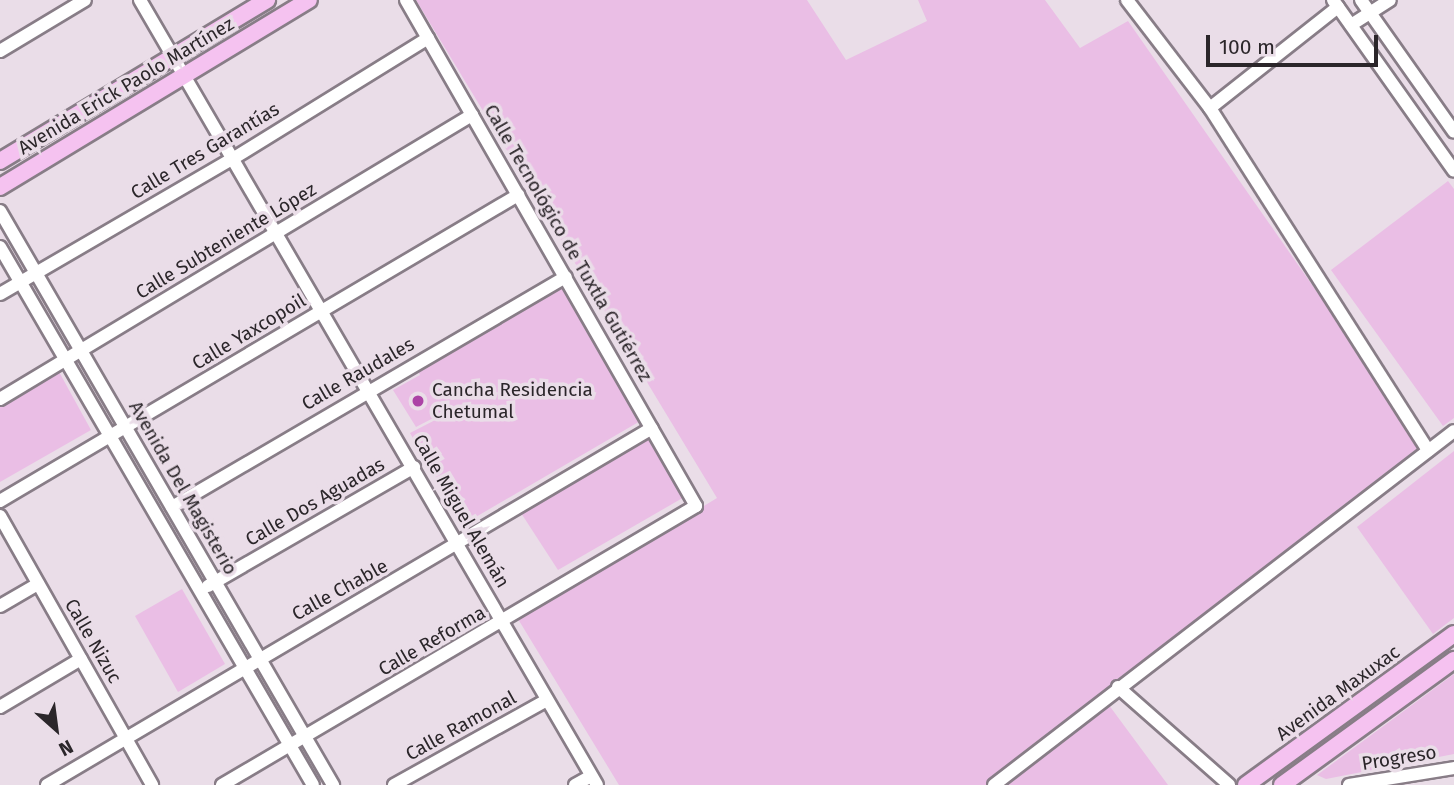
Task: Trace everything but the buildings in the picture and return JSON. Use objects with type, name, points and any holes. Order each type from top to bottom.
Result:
[{"type":"main road","name":"Avenida Erick Paolo Martínez","points":[[0,161],[267,0]]},
{"type":"main road","name":"Avenida Erick Paolo Martínez","points":[[0,187],[309,0]]},
{"type":"main road","name":"Avenida Maxuxac","points":[[1246,785],[1454,634]]},
{"type":"main road","points":[[1282,785],[1454,660]]},
{"type":"street","points":[[0,51],[85,0]]},
{"type":"street","name":"Calle Miguel Alemán","points":[[140,0],[594,780]]},
{"type":"street","name":"Calle Tecnológico de Tuxtla Gutiérrez","points":[[407,0],[696,506]]},
{"type":"street","points":[[1127,0],[1210,108],[1428,450]]},
{"type":"street","points":[[1361,0],[1452,126],[1430,137]]},
{"type":"street","points":[[1351,25],[1390,0]]},
{"type":"street","points":[[1210,108],[1336,4],[1454,171]]},
{"type":"street","name":"Calle Tres Garantías","points":[[0,294],[234,158],[428,38]]},
{"type":"street","name":"Calle Subteniente López","points":[[0,399],[472,115]]},
{"type":"street","name":"Calle Yaxcopoil","points":[[0,501],[518,195]]},
{"type":"street","name":"Avenida Del Magisterio","points":[[0,211],[333,785]]},
{"type":"street","name":"Avenida Del Magisterio","points":[[0,247],[313,785]]},
{"type":"street","name":"Calle Raudales","points":[[172,507],[368,390],[566,278]]},
{"type":"street","name":"Calle Chable","points":[[47,785],[259,658],[458,545],[652,428]]},
{"type":"street","points":[[994,785],[1454,431]]},
{"type":"street","name":"Calle Dos Aguadas","points":[[200,591],[414,467]]},
{"type":"street","name":"Calle Reforma","points":[[222,785],[696,506]]},
{"type":"street","name":"Calle Nizuc","points":[[0,516],[152,785]]},
{"type":"street","points":[[0,606],[38,584]]},
{"type":"street","points":[[0,707],[81,659]]},
{"type":"street","points":[[1118,687],[1229,785]]},
{"type":"street","name":"Calle Ramonal","points":[[394,785],[547,700]]},
{"type":"street","name":"Progreso","points":[[1349,785],[1454,768]]},
{"type":"street","points":[[575,785],[594,780]]},
{"type":"shaded area","points":[[416,0],[807,0],[846,60],[927,21],[918,0],[1045,0],[1080,48],[1128,21],[1423,444],[1100,693],[1168,785],[619,785],[518,619],[717,498]]},
{"type":"shaded area","points":[[1448,181],[1454,189],[1454,418],[1443,426],[1331,270]]},
{"type":"shaded area","points":[[565,282],[642,420],[462,525],[410,433],[445,415],[443,413],[416,427],[393,390],[420,375],[416,367]]},
{"type":"shaded area","points":[[58,370],[91,430],[0,482],[0,404]]},
{"type":"shaded area","points":[[651,433],[686,496],[558,570],[521,513]]},
{"type":"shaded area","points":[[1454,451],[1454,618],[1433,634],[1357,527]]},
{"type":"shaded area","points":[[182,589],[225,664],[178,692],[135,616]]},
{"type":"shaded area","points":[[1454,674],[1454,754],[1326,779],[1317,775]]},
{"type":"place","name":"Cancha Residencia Chetumal","points":[[418,401]]}]
